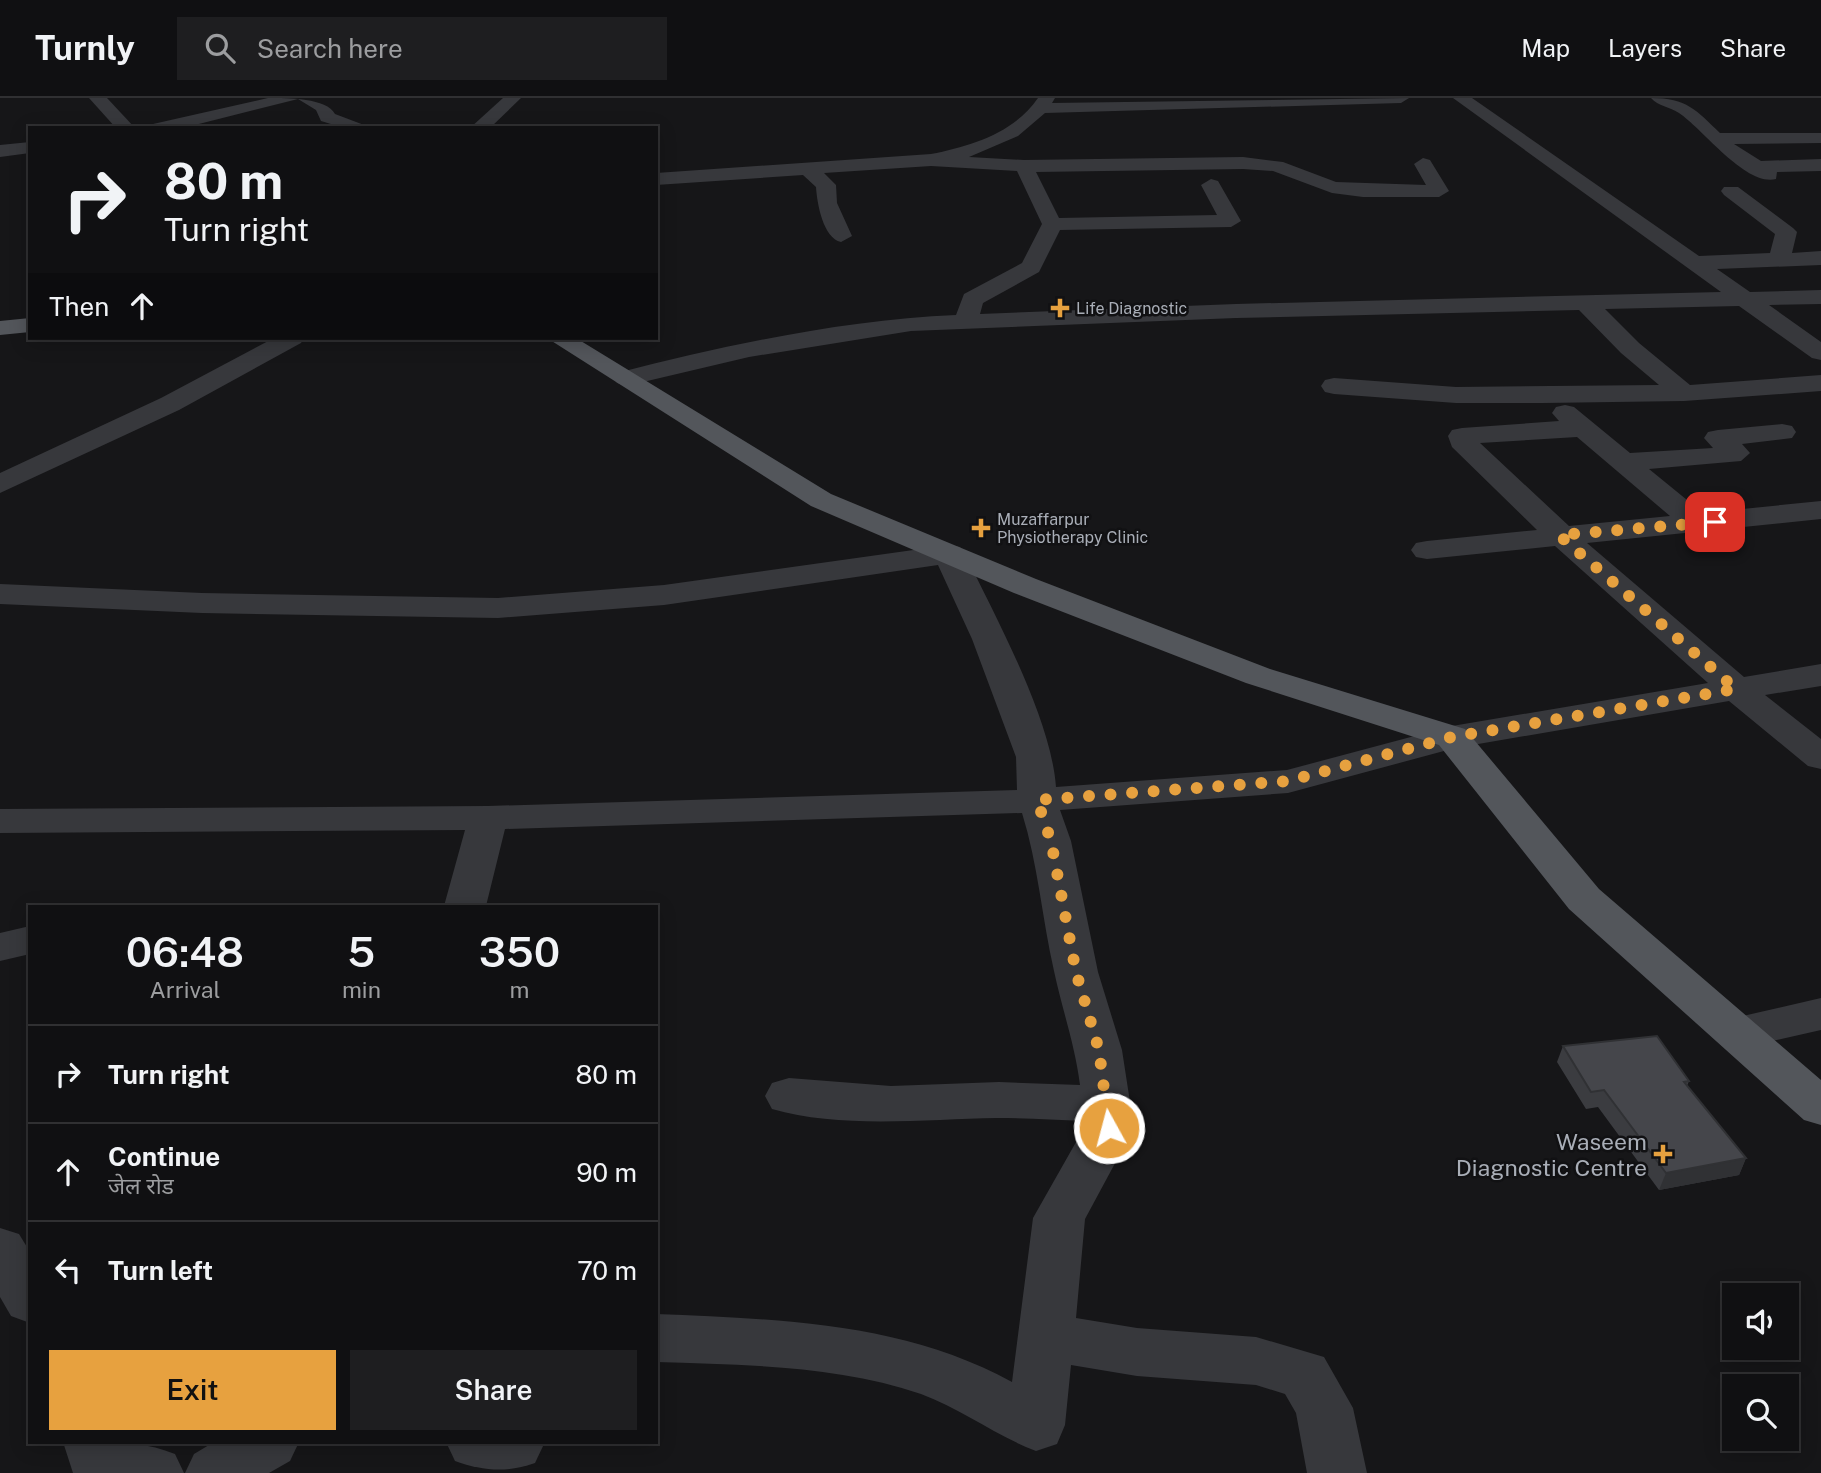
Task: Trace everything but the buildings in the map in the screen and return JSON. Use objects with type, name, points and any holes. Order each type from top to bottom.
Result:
[{"type":"main road","points":[[0,328],[28,325]]},
{"type":"main road","points":[[562,340],[821,500],[949,554],[1258,676],[1452,737],[1584,899],[1821,1107]]},
{"type":"street","points":[[100,98],[124,126]]},
{"type":"street","points":[[168,126],[290,98]]},
{"type":"street","points":[[306,98],[324,107],[327,117],[356,126]]},
{"type":"street","points":[[481,126],[513,98]]},
{"type":"street","points":[[658,179],[931,160],[967,153],[1006,135],[1044,103],[1401,98]]},
{"type":"street","points":[[1461,98],[1699,263],[1821,353]]},
{"type":"street","points":[[1659,98],[1686,110],[1716,139],[1763,171],[1821,165]]},
{"type":"street","points":[[242,110],[259,122]]},
{"type":"street","points":[[1716,139],[1789,136],[1821,138]]},
{"type":"street","points":[[0,151],[28,147]]},
{"type":"street","points":[[931,160],[1024,166],[1243,163],[1276,166],[1332,187],[1363,191],[1439,191],[1423,164]]},
{"type":"street","points":[[1024,166],[1052,224]]},
{"type":"street","points":[[807,168],[825,185],[827,203],[841,236]]},
{"type":"street","points":[[1052,224],[1231,221],[1211,185]]},
{"type":"street","points":[[1731,191],[1786,232],[1781,245],[1781,259]]},
{"type":"street","points":[[966,321],[972,299],[1031,267],[1052,224]]},
{"type":"street","points":[[1699,263],[1821,258]]},
{"type":"street","points":[[626,378],[749,350],[859,330],[966,321],[1821,297]]},
{"type":"street","points":[[1585,303],[1630,348],[1684,393]]},
{"type":"street","points":[[0,484],[170,404],[288,340]]},
{"type":"street","points":[[1334,386],[1456,395],[1543,395],[1684,393],[1821,383]]},
{"type":"street","points":[[1543,395],[1698,524]]},
{"type":"street","points":[[1583,429],[1462,436],[1462,441],[1559,535],[1736,689],[1821,758]]},
{"type":"street","points":[[1624,462],[1731,455],[1736,453],[1718,438],[1782,432]]},
{"type":"street","points":[[1427,550],[1821,510]]},
{"type":"street","points":[[0,594],[202,603],[498,608],[664,594],[949,554],[989,639],[1035,757],[1037,800],[1051,841],[1076,972],[1099,1050],[1109,1128],[1059,1218],[1036,1426],[956,1382],[866,1354],[758,1342],[658,1338]]},
{"type":"street","points":[[0,821],[488,818],[1037,800],[1288,781],[1452,737],[1821,675]]},
{"type":"street","points":[[465,905],[488,818]]},
{"type":"street","points":[[0,947],[28,940]]},
{"type":"street","points":[[1737,1033],[1821,1014]]},
{"type":"street","points":[[789,1096],[891,1104],[999,1100],[1105,1104]]},
{"type":"street","points":[[0,1249],[28,1297]]},
{"type":"street","points":[[1046,1337],[1137,1352],[1256,1361],[1304,1375],[1324,1408],[1337,1473]]},
{"type":"street","points":[[93,1444],[96,1459],[153,1473]]},
{"type":"street","points":[[201,1473],[209,1444]]},
{"type":"street","points":[[215,1473],[266,1444]]},
{"type":"place","name":"Life Diagnostic","points":[[1060,308]]},
{"type":"place","name":"Muzaffarpur Physiotherapy Clinic","points":[[981,528]]},
{"type":"place","name":"Waseem Diagnostic Centre","points":[[1663,1154]]},
{"type":"route","points":[[1109,1128],[1099,1050],[1076,972],[1051,841],[1037,800],[1288,781],[1452,737],[1736,689],[1559,535],[1715,522]]}]
